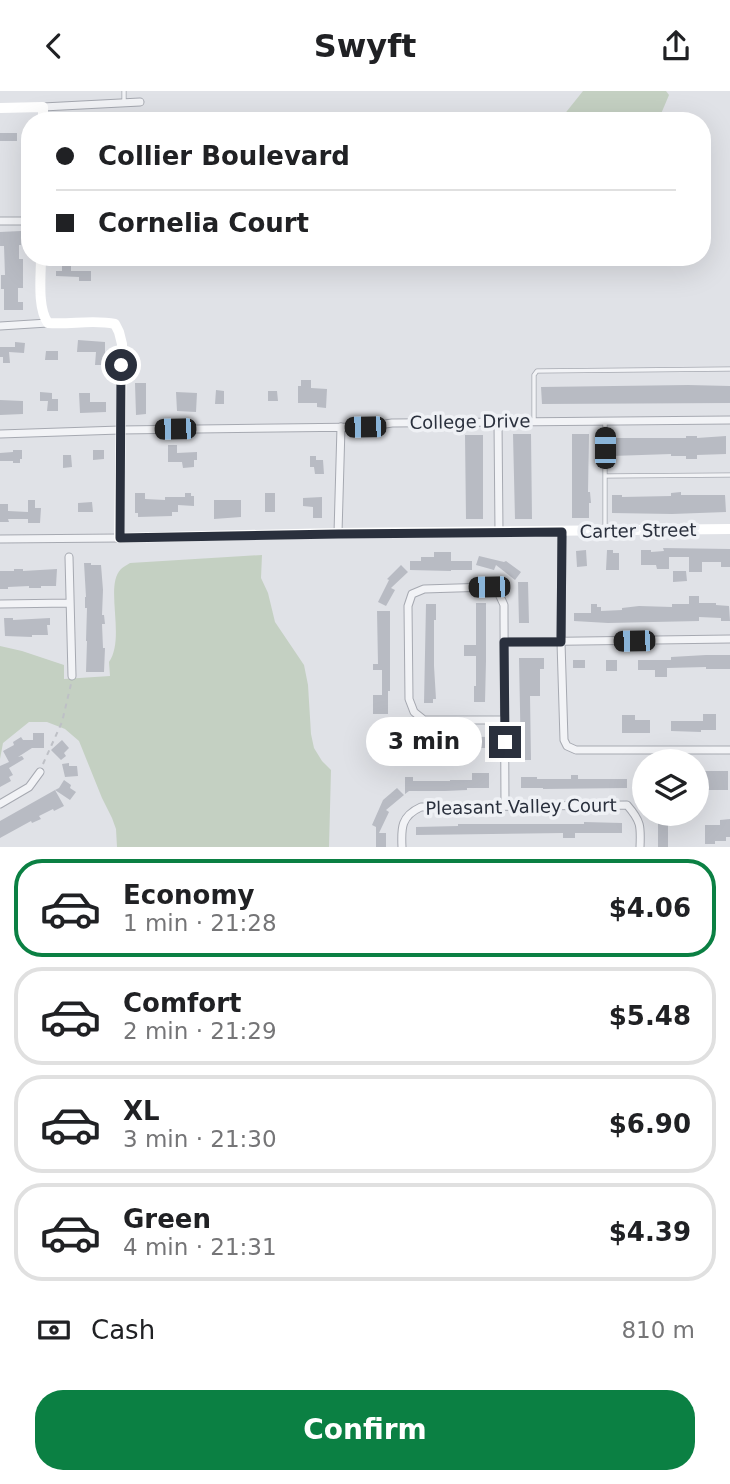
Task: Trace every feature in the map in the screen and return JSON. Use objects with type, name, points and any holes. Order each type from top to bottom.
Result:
[{"type":"street","points":[[0,108],[140,102]]},
{"type":"street","points":[[43,107],[43,112]]},
{"type":"street","points":[[0,221],[21,221]]},
{"type":"street","points":[[41,266],[41,307],[48,323]]},
{"type":"street","points":[[0,326],[103,321],[114,324],[119,332],[122,344],[120,538]]},
{"type":"street","name":"College Drive","points":[[0,433],[365,427],[392,423],[730,420]]},
{"type":"street","points":[[498,422],[499,532]]},
{"type":"street","points":[[338,534],[341,427]]},
{"type":"street","name":"Carter Street","points":[[0,539],[730,529]]},
{"type":"street","points":[[562,532],[561,642],[564,740],[567,746],[576,750],[730,750]]},
{"type":"street","points":[[69,557],[72,676]]},
{"type":"street","points":[[504,720],[424,720],[414,712],[410,699],[408,606],[412,594],[424,589],[489,587],[499,594],[503,605],[505,806]]},
{"type":"street","points":[[0,604],[70,603]]},
{"type":"street","points":[[504,642],[730,639]]},
{"type":"street","points":[[0,804],[29,787],[40,772]]},
{"type":"street","name":"Pleasant Valley Court","points":[[402,847],[401,830],[405,820],[410,812],[421,807],[627,805],[641,827],[640,847]]},
{"type":"lane","points":[[124,91],[124,103]]},
{"type":"lane","points":[[534,422],[534,375],[537,371],[730,369]]},
{"type":"lane","points":[[605,421],[605,531]]},
{"type":"lane","points":[[605,476],[730,475]]},
{"type":"path","points":[[40,772],[62,723],[72,676]]},
{"type":"green space","points":[[583,91],[666,91],[669,95],[662,112],[566,112]]},
{"type":"green space","points":[[262,555],[261,578],[268,593],[275,622],[304,665],[314,748],[331,770],[329,847],[117,847],[116,829],[79,741],[65,729],[47,722],[29,722],[3,743],[0,759],[0,646],[64,665],[64,679],[110,676],[109,662],[116,639],[114,587],[122,568],[130,563]]},
{"type":"building","points":[[0,133],[17,133],[17,141],[0,141]]},
{"type":"building","points":[[21,231],[19,259],[23,266],[23,288],[18,288],[18,302],[23,302],[23,310],[4,310],[1,275],[5,275],[4,246],[0,246],[0,232]]},
{"type":"building","points":[[62,266],[71,266],[71,271],[91,271],[91,281],[79,281],[79,277],[56,276],[56,271],[62,271]]},
{"type":"building","points":[[78,340],[105,342],[105,365],[95,365],[96,352],[77,352]]},
{"type":"building","points":[[15,342],[25,343],[24,353],[9,352],[10,363],[3,363],[0,347],[15,347]]},
{"type":"building","points":[[46,351],[58,351],[58,360],[45,360]]},
{"type":"building","points":[[301,380],[311,380],[311,388],[327,389],[326,408],[317,407],[317,403],[298,403],[298,386],[301,386]]},
{"type":"building","points":[[135,383],[146,383],[146,414],[136,415]]},
{"type":"building","points":[[730,386],[730,403],[542,404],[541,387]]},
{"type":"building","points":[[216,390],[224,391],[224,404],[215,404]]},
{"type":"building","points":[[268,391],[277,391],[278,401],[268,401]]},
{"type":"building","points":[[40,392],[52,393],[52,399],[58,399],[58,411],[47,411],[48,401],[40,401]]},
{"type":"building","points":[[176,392],[197,393],[196,412],[177,411]]},
{"type":"building","points":[[79,393],[90,393],[90,402],[106,402],[106,412],[80,413]]},
{"type":"building","points":[[0,400],[23,401],[23,414],[0,415]]},
{"type":"building","points":[[513,434],[531,434],[532,519],[515,519]]},
{"type":"building","points":[[572,434],[589,434],[589,518],[572,518]]},
{"type":"building","points":[[465,435],[483,435],[483,519],[466,519]]},
{"type":"building","points":[[726,436],[726,454],[697,455],[697,459],[671,454],[612,456],[611,438]]},
{"type":"building","points":[[168,445],[177,445],[177,453],[197,452],[194,467],[183,468],[182,462],[168,462]]},
{"type":"building","points":[[22,450],[20,463],[0,461],[0,453]]},
{"type":"building","points":[[93,450],[104,450],[104,459],[93,460]]},
{"type":"building","points":[[63,455],[71,455],[72,467],[63,468]]},
{"type":"building","points":[[310,456],[323,460],[324,474],[315,474],[314,467],[310,467]]},
{"type":"building","points":[[681,492],[681,495],[725,495],[726,512],[612,513],[612,495],[671,496],[671,493]]},
{"type":"building","points":[[135,493],[145,493],[145,499],[165,500],[165,497],[185,497],[185,493],[191,493],[191,496],[194,496],[194,506],[178,505],[178,512],[172,512],[172,516],[138,517],[138,513],[135,513]]},
{"type":"building","points":[[265,493],[275,493],[275,512],[265,512]]},
{"type":"building","points":[[322,497],[322,518],[313,518],[313,507],[303,506],[303,498]]},
{"type":"building","points":[[28,500],[35,500],[35,508],[41,508],[40,523],[28,523],[28,519],[8,519],[9,522],[0,522],[0,504],[8,504],[8,511],[28,512]]},
{"type":"building","points":[[214,500],[241,500],[241,517],[214,519]]},
{"type":"building","points":[[92,502],[93,512],[78,512],[78,503]]},
{"type":"building","points":[[663,548],[730,549],[730,567],[721,567],[721,562],[702,562],[702,572],[689,572],[689,557],[669,557],[669,569],[657,569],[656,565],[641,565],[641,550],[664,551]]},
{"type":"building","points":[[586,550],[587,566],[577,567],[576,551]]},
{"type":"building","points":[[607,550],[619,553],[619,570],[606,570]]},
{"type":"building","points":[[434,552],[451,552],[451,561],[472,561],[472,570],[410,570],[410,561],[421,561],[421,557],[434,557]]},
{"type":"building","points":[[479,556],[506,561],[521,572],[515,580],[496,565],[494,570],[476,565]]},
{"type":"building","points":[[84,563],[101,565],[102,615],[105,624],[102,624],[104,672],[86,672],[87,608]]},
{"type":"building","points":[[401,565],[408,572],[391,588],[395,590],[386,606],[378,602],[389,580],[387,579]]},
{"type":"building","points":[[57,569],[56,586],[0,589],[0,571]]},
{"type":"building","points":[[673,571],[686,571],[687,581],[673,582]]},
{"type":"building","points":[[518,582],[528,582],[529,623],[519,623]]},
{"type":"building","points":[[689,596],[699,596],[699,603],[729,606],[730,621],[699,617],[699,621],[574,621],[574,613],[591,613],[591,604],[597,604],[601,611],[639,606],[672,607],[672,604],[689,604]]},
{"type":"building","points":[[476,603],[486,603],[485,702],[474,702],[476,656],[464,656],[464,645],[476,645]]},
{"type":"building","points":[[426,604],[436,604],[436,699],[433,699],[433,703],[424,703]]},
{"type":"building","points":[[377,611],[390,611],[388,714],[373,714],[373,695],[382,695],[382,670],[373,670],[373,664],[378,664]]},
{"type":"building","points":[[4,618],[50,618],[50,625],[47,625],[48,635],[5,636]]},
{"type":"building","points":[[730,655],[730,669],[667,668],[667,677],[655,677],[655,670],[638,670],[638,660],[671,660],[671,657]]},
{"type":"building","points":[[519,658],[544,658],[544,669],[540,669],[540,696],[530,696],[531,760],[521,760]]},
{"type":"building","points":[[573,660],[585,660],[585,668],[573,668]]},
{"type":"building","points":[[606,660],[617,660],[617,671],[606,671]]},
{"type":"building","points":[[703,714],[716,714],[716,730],[671,731],[671,721],[703,721]]},
{"type":"building","points":[[622,715],[635,715],[635,720],[650,720],[650,733],[622,733]]},
{"type":"building","points":[[390,717],[404,730],[397,737],[383,724]]},
{"type":"building","points":[[408,732],[430,740],[430,737],[488,737],[488,748],[422,748],[405,742]]},
{"type":"building","points":[[33,733],[44,733],[44,748],[32,748],[18,757],[22,756],[24,759],[9,768],[13,775],[9,777],[11,781],[0,787],[0,766],[9,762],[3,751],[21,737],[23,740],[33,740]]},
{"type":"building","points":[[62,740],[69,748],[61,760],[51,750]]},
{"type":"building","points":[[69,763],[69,766],[77,766],[78,776],[65,777],[62,764]]},
{"type":"building","points":[[709,771],[728,771],[728,790],[709,790]]},
{"type":"building","points":[[472,773],[489,773],[489,788],[409,791],[405,794],[405,777],[413,777],[413,781],[472,780]]},
{"type":"building","points":[[571,775],[578,775],[578,779],[627,779],[627,788],[521,788],[521,777],[571,779]]},
{"type":"building","points":[[64,780],[76,792],[70,800],[55,790]]},
{"type":"building","points":[[397,788],[404,795],[386,810],[389,812],[379,833],[386,833],[386,847],[376,847],[376,827],[372,825],[383,800]]},
{"type":"building","points":[[55,790],[64,806],[39,816],[41,819],[32,823],[31,821],[0,838],[0,821]]},
{"type":"building","points":[[730,819],[730,837],[726,837],[726,841],[705,844],[705,826],[720,825],[720,820]]},
{"type":"building","points":[[622,823],[622,833],[575,833],[575,838],[563,838],[563,833],[416,835],[416,827]]},
{"type":"building","points":[[658,826],[668,826],[668,847],[658,847]]},
{"type":"route","points":[[121,365],[120,538],[562,532],[561,642],[504,642],[505,742]]}]
